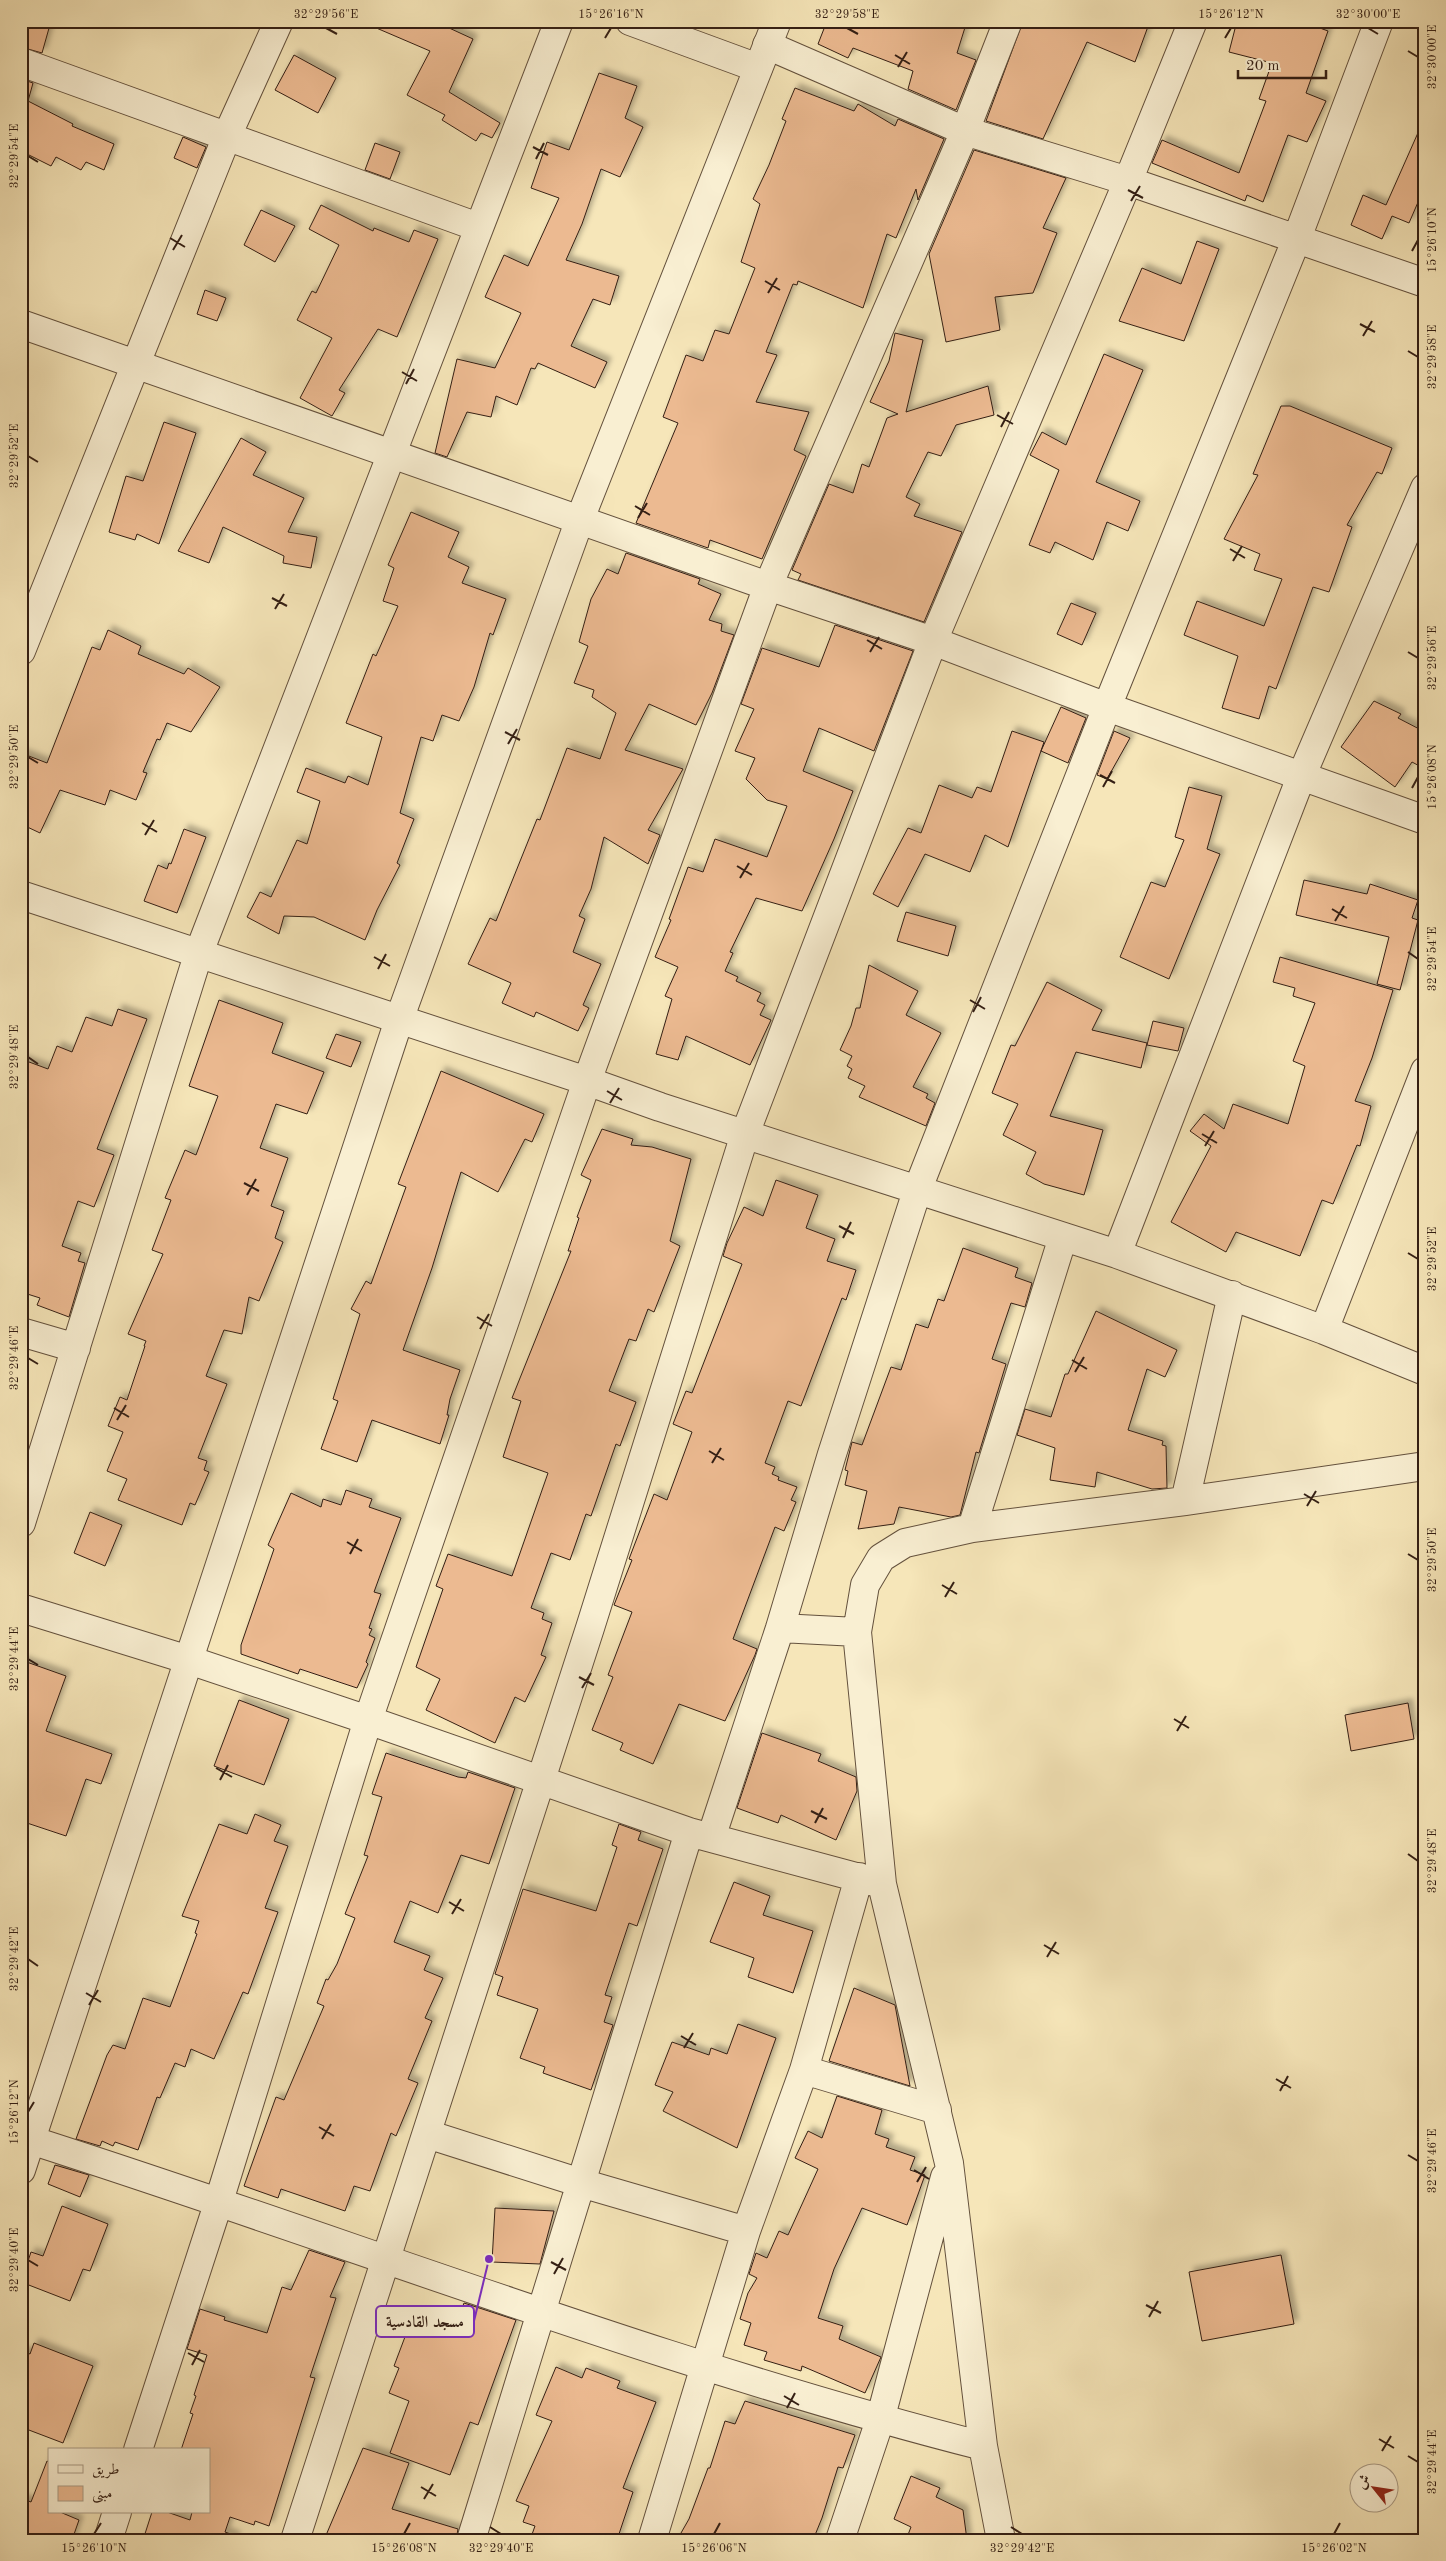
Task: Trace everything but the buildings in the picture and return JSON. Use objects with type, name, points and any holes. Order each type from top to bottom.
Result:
[{"type":"street","points":[[21,651],[227,136],[279,21]]},
{"type":"street","points":[[21,1523],[198,955],[393,455],[478,227],[559,21]]},
{"type":"street","points":[[630,21],[768,45],[965,131],[1128,181],[1425,283]]},
{"type":"street","points":[[139,2448],[219,2201],[368,1720],[587,1081],[768,586],[965,131],[1008,21]]},
{"type":"street","points":[[295,2540],[590,1628],[745,1134],[933,641],[1128,181],[1193,21]]},
{"type":"street","points":[[471,2540],[581,2183],[700,1835],[780,1628],[832,1454],[917,1191],[1107,707],[1297,238],[1380,21]]},
{"type":"street","points":[[21,2170],[26,2138],[189,1660],[399,1020],[580,519],[768,45]]},
{"type":"street","points":[[21,62],[478,227]]},
{"type":"street","points":[[21,324],[768,586],[933,641],[1107,707],[1425,820]]},
{"type":"street","points":[[1117,1254],[1301,777],[1425,488]]},
{"type":"street","points":[[21,895],[198,955],[587,1081],[660,1107],[1117,1254],[1324,1330],[1425,1371]]},
{"type":"street","points":[[1324,1330],[1425,1071]]},
{"type":"street","points":[[972,1528],[1063,1237]]},
{"type":"street","points":[[1186,1501],[1232,1296]]},
{"type":"street","points":[[21,1332],[76,1348]]},
{"type":"street","points":[[1001,2540],[983,2446],[949,2163],[937,2110],[871,1880],[857,1632],[865,1585],[881,1558],[905,1543],[972,1528],[1186,1501],[1425,1466]]},
{"type":"street","points":[[21,1608],[189,1660],[700,1835],[871,1880]]},
{"type":"street","points":[[780,1628],[857,1632]]},
{"type":"street","points":[[652,2540],[746,2231],[871,1880]]},
{"type":"street","points":[[804,2070],[937,2110]]},
{"type":"street","points":[[427,2134],[581,2183],[746,2231]]},
{"type":"street","points":[[26,2138],[219,2201],[540,2312],[706,2366],[880,2420],[983,2446]]},
{"type":"street","points":[[840,2540],[880,2420],[949,2163]]},
{"type":"street","points":[[108,2540],[116,2514]]},
{"type":"place","name":"مسجد القادسية","points":[[489,2259]]}]
